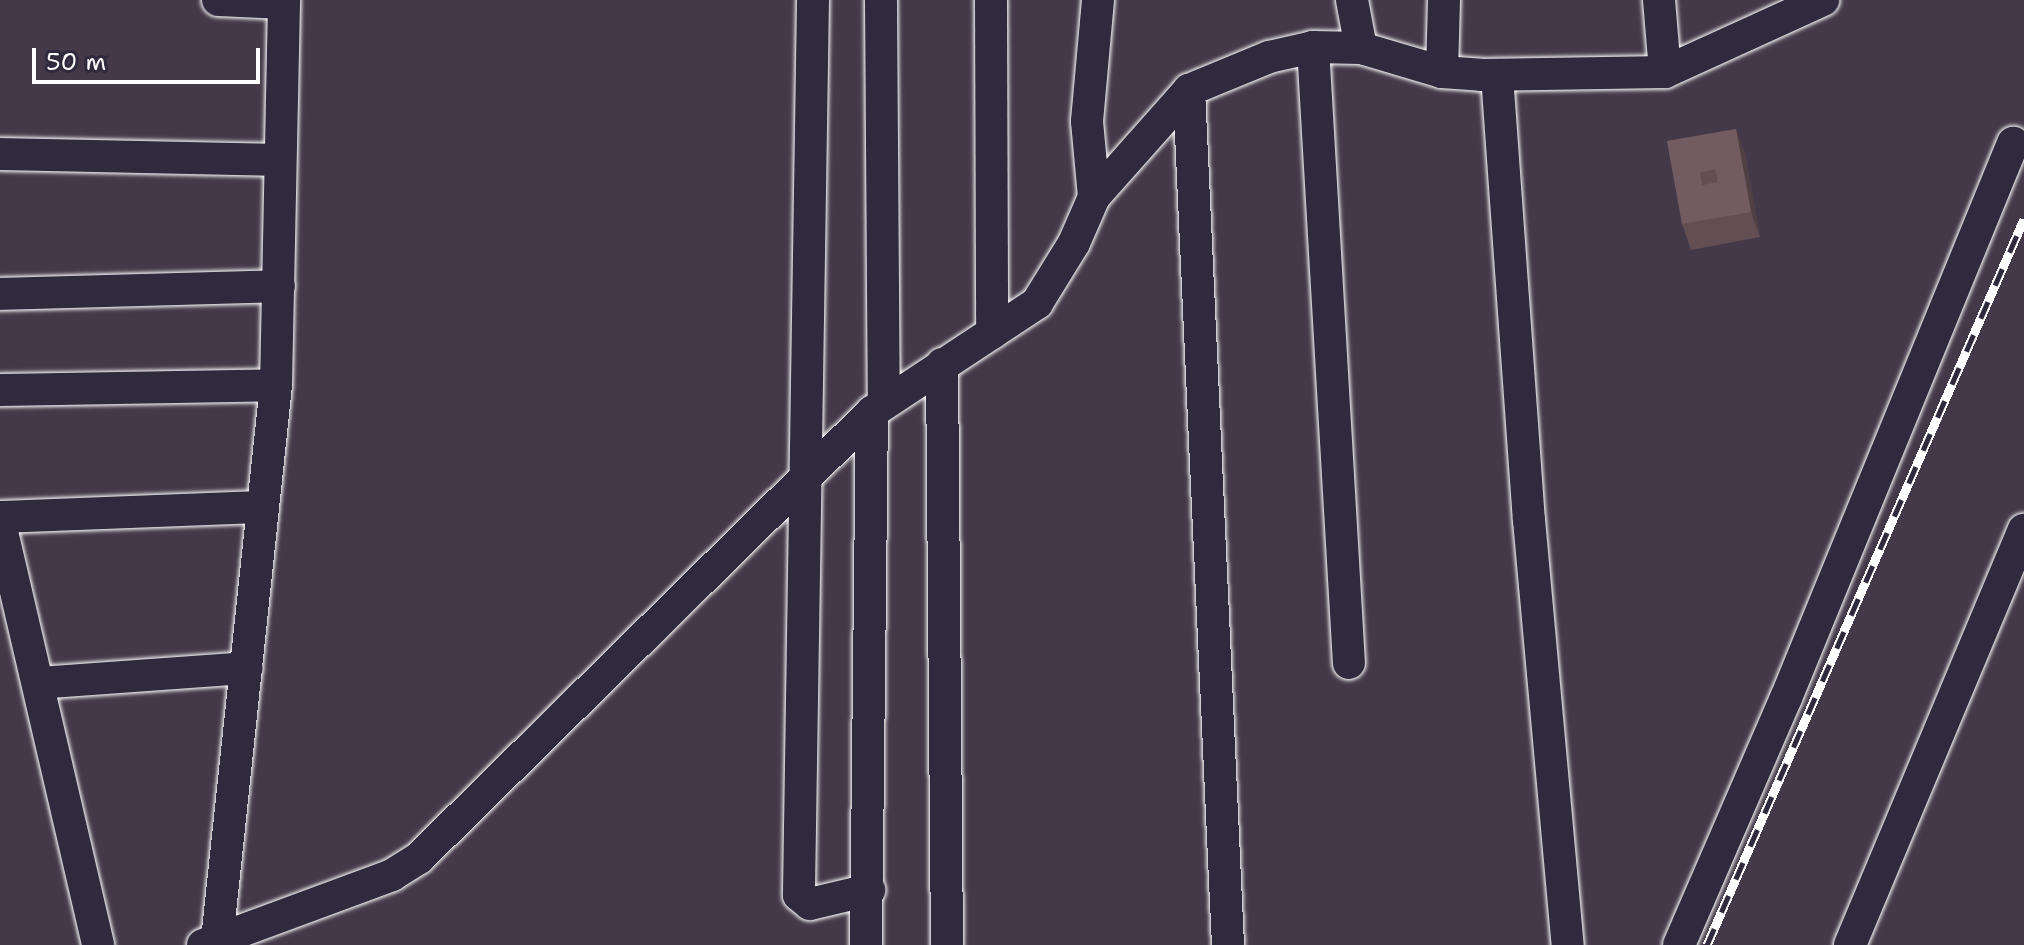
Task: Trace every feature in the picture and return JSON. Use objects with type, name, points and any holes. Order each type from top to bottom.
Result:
[{"type":"street","points":[[218,0],[284,1],[278,160],[276,385],[246,668],[210,942],[392,875],[419,858],[806,473],[878,407],[1037,303],[1074,243],[1094,197],[1189,90],[1269,57],[1313,47],[1361,48],[1442,72],[1497,75],[1665,72],[1823,0]]},
{"type":"street","points":[[813,0],[799,895],[810,904],[869,890]]},
{"type":"street","points":[[866,945],[878,407],[881,0]]},
{"type":"street","points":[[991,0],[992,333]]},
{"type":"street","points":[[1094,197],[1087,121],[1098,0]]},
{"type":"street","points":[[1352,0],[1361,48]]},
{"type":"street","points":[[1442,72],[1444,0]]},
{"type":"street","points":[[1659,0],[1665,72]]},
{"type":"street","points":[[1313,47],[1349,663]]},
{"type":"street","points":[[1497,75],[1529,520],[1568,945]]},
{"type":"street","points":[[1189,90],[1228,945]]},
{"type":"street","points":[[1679,945],[1786,698],[2013,143]]},
{"type":"street","points":[[0,154],[278,160]]},
{"type":"street","points":[[0,294],[279,286]]},
{"type":"street","points":[[942,364],[947,945]]},
{"type":"street","points":[[0,390],[276,385]]},
{"type":"street","points":[[98,945],[0,520],[263,507]]},
{"type":"street","points":[[1850,945],[2024,530]]},
{"type":"street","points":[[38,683],[246,668]]},
{"type":"building","points":[[1736,129],[1751,212],[1682,224],[1667,141]],"holes":[[[1715,169],[1718,182],[1702,185],[1700,173]]]},
{"type":"railway","points":[[1707,945],[2024,219]]}]
